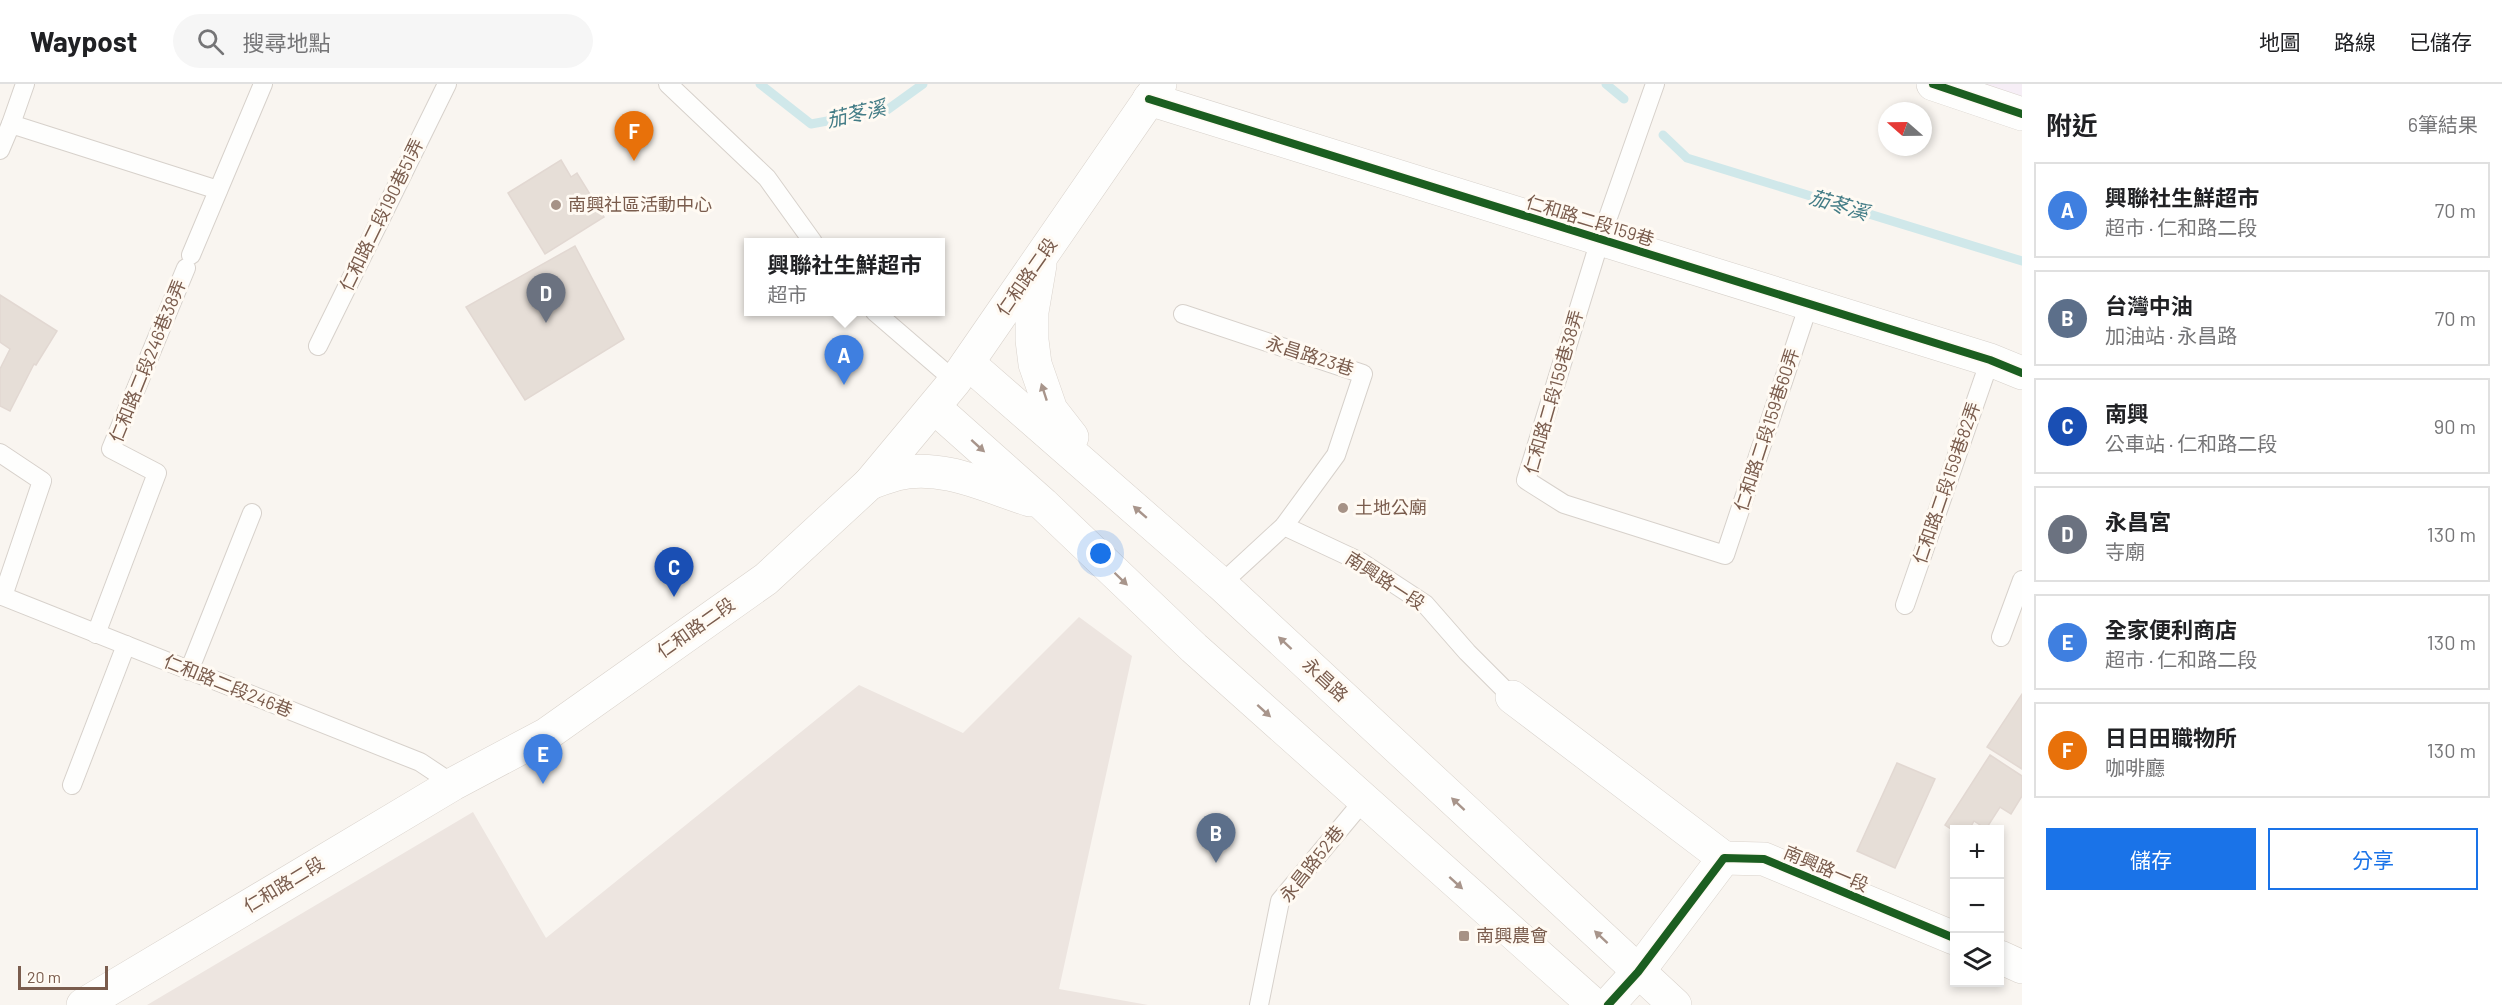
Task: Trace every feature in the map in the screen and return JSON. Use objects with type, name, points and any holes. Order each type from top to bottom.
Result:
[{"type":"main road","points":[[1933,84],[2022,114]]},
{"type":"main road","name":"仁和路二段159巷","points":[[1154,92],[1600,240],[1990,360],[2022,373]]},
{"type":"main road","name":"仁和路二段","points":[[83,1005],[453,784],[548,734],[766,579],[870,483],[962,372],[1154,92]]},
{"type":"main road","points":[[1043,254],[1032,312],[1035,364],[1051,410],[1114,490]]},
{"type":"main road","name":"永昌路","points":[[962,372],[1114,490],[1221,584],[1675,1005]]},
{"type":"main road","points":[[934,407],[1043,504],[1194,648],[1594,1005]]},
{"type":"main road","points":[[870,483],[899,474],[927,472],[961,476],[1043,504]]},
{"type":"main road","name":"南興路一段","points":[[1512,697],[1724,858],[1764,859],[1950,936]]},
{"type":"main road","points":[[1608,1005],[1638,972],[1724,858]]},
{"type":"main road","points":[[2004,959],[2022,967]]},
{"type":"lane","points":[[0,150],[25,84]]},
{"type":"lane","points":[[11,124],[218,190],[263,84]]},
{"type":"lane","name":"仁和路二段190巷51弄","points":[[318,346],[447,84]]},
{"type":"lane","points":[[668,84],[767,178],[809,238]]},
{"type":"lane","points":[[1600,240],[1655,84]]},
{"type":"lane","name":"仁和路二段246巷38弄","points":[[96,634],[157,473],[111,449],[218,190]]},
{"type":"lane","name":"仁和路二段159巷38弄","points":[[1600,240],[1526,480],[1564,504],[1725,555]]},
{"type":"lane","name":"仁和路二段159巷60弄","points":[[1725,555],[1809,304]]},
{"type":"lane","name":"永昌路23巷","points":[[1183,314],[1363,374],[1336,454],[1284,525],[1221,584]]},
{"type":"lane","points":[[881,316],[962,372]]},
{"type":"lane","name":"仁和路二段159巷82弄","points":[[1905,605],[1990,360]]},
{"type":"lane","points":[[0,453],[42,481],[1,596]]},
{"type":"lane","points":[[189,670],[252,513]]},
{"type":"lane","name":"南興路一段","points":[[1284,525],[1361,562],[1425,604],[1467,652],[1512,697]]},
{"type":"lane","points":[[2001,637],[2022,580]]},
{"type":"lane","name":"仁和路二段246巷","points":[[1,596],[420,762],[453,784]]},
{"type":"lane","points":[[72,785],[126,645]]},
{"type":"lane","name":"永昌路52巷","points":[[1259,1005],[1280,901],[1364,800]]},
{"type":"shaded area","points":[[1969,84],[2022,84],[2022,101]]},
{"type":"shaded area","points":[[1079,617],[1132,656],[1059,989],[1148,1005],[147,1005],[473,812],[546,938],[859,685],[963,733]]},
{"type":"building","name":"南興社區活動中心","points":[[561,160],[571,177],[577,173],[604,217],[545,254],[508,193]]},
{"type":"building","points":[[575,246],[624,339],[525,400],[466,307]]},
{"type":"building","points":[[0,295],[57,331],[36,365],[34,364],[10,411],[0,406],[0,369],[10,349],[0,342]]},
{"type":"building","points":[[2022,694],[2022,769],[1987,747]]},
{"type":"building","points":[[1990,755],[2022,776],[2022,796],[2011,814],[2000,807],[1989,825],[1980,825],[1974,821],[1972,825],[1950,825],[1950,828],[1945,825]]},
{"type":"building","points":[[1897,763],[1935,779],[1895,868],[1857,851]]},
{"type":"waterway","name":"茄苳溪","points":[[760,84],[811,124],[887,110],[923,84]]},
{"type":"waterway","name":"茄苳溪","points":[[1606,84],[1624,99]]},
{"type":"waterway","name":"茄苳溪","points":[[1663,135],[1687,158],[2022,261]]},
{"type":"cycle path","points":[[1933,84],[2022,114]]},
{"type":"cycle path","points":[[1149,99],[1990,360],[2022,373]]},
{"type":"cycle path","points":[[1608,1005],[1638,972],[1724,858],[1764,859],[1950,936]]},
{"type":"place","name":"日日田職物所","points":[[634,161]]},
{"type":"place","name":"南興社區活動中心","points":[[556,205]]},
{"type":"place","name":"永昌宮","points":[[546,323]]},
{"type":"place","name":"興聯社生鮮超市","points":[[844,385]]},
{"type":"place","name":"土地公廟","points":[[1343,508]]},
{"type":"place","name":"南興","points":[[674,597]]},
{"type":"place","name":"全家便利商店","points":[[543,784]]},
{"type":"place","name":"台灣中油","points":[[1216,863]]},
{"type":"place","name":"南興農會","points":[[1464,936]]}]
